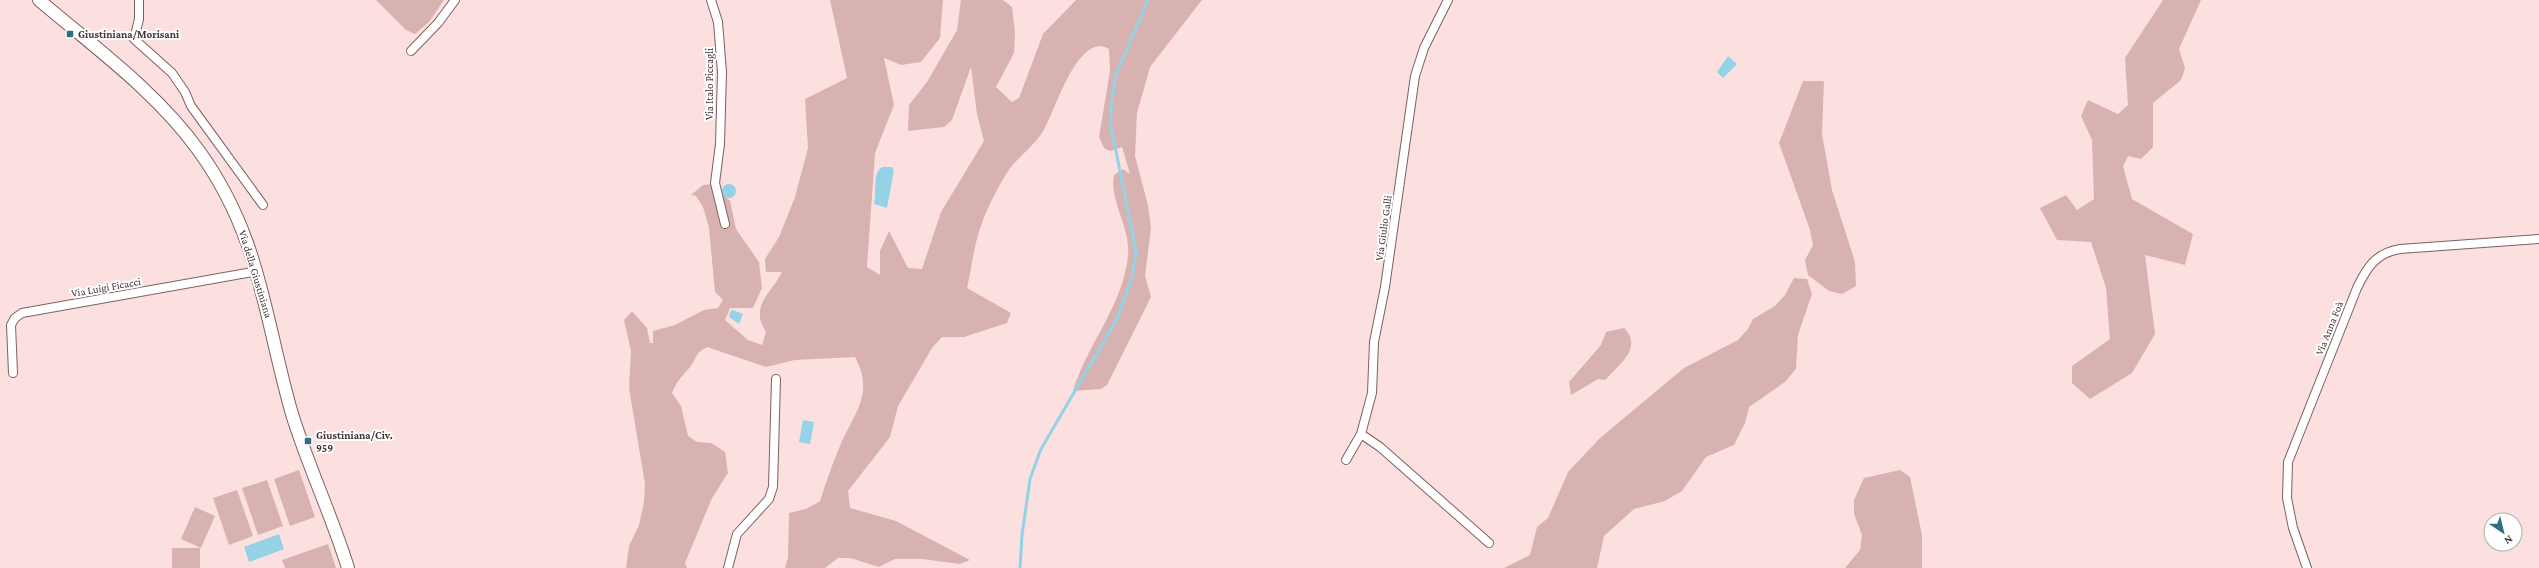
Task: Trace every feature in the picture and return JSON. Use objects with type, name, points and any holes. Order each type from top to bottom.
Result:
[{"type":"street","name":"Via della Giustiniana","points":[[39,0],[126,75],[188,137],[212,170],[233,206],[258,271],[292,413],[348,568]]},
{"type":"street","points":[[139,0],[139,19],[134,39],[172,73],[185,92],[191,106],[262,205]]},
{"type":"street","points":[[411,51],[438,23],[455,0]]},
{"type":"street","name":"Via Italo Piccagli","points":[[711,0],[718,22],[722,72],[720,144],[715,183],[725,224]]},
{"type":"street","name":"Via Giulio Galli","points":[[1346,460],[1361,434],[1372,393],[1374,342],[1389,265],[1415,76],[1424,48],[1448,0]]},
{"type":"street","name":"Via Anna Foà","points":[[2307,568],[2293,528],[2287,498],[2288,462],[2354,294],[2368,267],[2381,255],[2400,249],[2539,239]]},
{"type":"street","name":"Via Luigi Ficacci","points":[[13,373],[11,324],[15,318],[22,313],[258,271]]},
{"type":"street","points":[[728,568],[737,534],[769,499],[773,487],[776,379]]},
{"type":"street","points":[[1361,434],[1391,456],[1489,543]]},
{"type":"shaded area","points":[[376,0],[444,0],[429,22],[415,34],[406,30]]},
{"type":"shaded area","points":[[830,0],[943,0],[940,38],[921,62],[901,65],[884,58],[894,105],[875,153],[867,267],[880,275],[880,251],[889,231],[908,268],[922,269],[941,212],[984,141],[977,114],[971,67],[952,120],[944,127],[908,131],[909,105],[927,82],[957,30],[961,0],[1003,0],[1012,7],[1015,33],[1014,53],[996,87],[1012,102],[1019,98],[1043,34],[1076,0],[1202,0],[1150,67],[1137,113],[1135,156],[1148,205],[1151,228],[1145,276],[1151,297],[1107,385],[1101,389],[1073,391],[1079,374],[1119,292],[1125,274],[1128,256],[1128,246],[1124,225],[1114,195],[1113,185],[1114,175],[1123,169],[1130,174],[1122,147],[1110,151],[1104,148],[1099,137],[1110,71],[1109,49],[1097,46],[1087,52],[1077,63],[1060,94],[1042,133],[1011,167],[1004,178],[987,210],[979,231],[967,288],[1011,313],[1007,323],[964,337],[942,337],[932,348],[898,406],[890,437],[848,491],[850,508],[896,521],[970,560],[960,564],[922,559],[895,559],[879,567],[850,558],[838,558],[825,568],[785,568],[788,558],[789,513],[806,509],[820,501],[837,453],[860,403],[863,393],[861,370],[855,357],[795,360],[766,367],[707,347],[698,354],[672,393],[681,406],[688,436],[697,442],[711,443],[725,452],[728,473],[712,498],[685,563],[687,568],[626,568],[629,546],[639,525],[644,502],[645,484],[629,388],[631,351],[624,320],[632,311],[647,328],[650,343],[653,343],[653,331],[675,325],[704,310],[718,308],[723,300],[715,292],[709,228],[703,207],[696,196],[691,195],[703,185],[712,184],[730,201],[736,229],[759,262],[762,288],[753,308],[730,308],[725,320],[748,340],[762,345],[766,332],[761,323],[761,307],[782,272],[766,272],[765,259],[779,237],[795,197],[808,148],[805,99],[847,78]]},
{"type":"shaded area","points":[[2163,0],[2201,0],[2179,49],[2185,68],[2181,80],[2153,103],[2153,147],[2141,159],[2128,156],[2123,166],[2132,199],[2193,234],[2185,265],[2145,255],[2155,334],[2132,373],[2090,399],[2072,383],[2072,366],[2110,339],[2106,288],[2091,242],[2057,240],[2040,208],[2066,195],[2077,210],[2094,199],[2092,140],[2081,116],[2088,100],[2118,114],[2128,105],[2125,58]]},
{"type":"shaded area","points":[[1803,81],[1824,81],[1822,134],[1832,190],[1855,262],[1856,286],[1842,294],[1829,291],[1808,275],[1805,260],[1813,245],[1810,230],[1779,143]]},
{"type":"shaded area","points":[[1794,278],[1807,279],[1812,294],[1798,335],[1796,369],[1785,382],[1749,407],[1745,423],[1734,445],[1706,457],[1682,491],[1665,501],[1634,509],[1604,536],[1597,568],[1504,568],[1530,555],[1537,527],[1548,518],[1568,472],[1600,438],[1684,368],[1738,340],[1748,329],[1753,319],[1775,306],[1785,295]]},
{"type":"shaded area","points":[[1624,328],[1629,335],[1631,342],[1627,356],[1605,380],[1598,379],[1571,395],[1569,382],[1601,345],[1606,332]]},
{"type":"shaded area","points":[[299,470],[315,517],[290,526],[274,479]]},
{"type":"shaded area","points":[[1900,470],[1910,477],[1922,535],[1922,568],[1845,568],[1860,550],[1862,535],[1854,514],[1854,500],[1864,478]]},
{"type":"shaded area","points":[[267,480],[283,526],[258,535],[242,488]]},
{"type":"shaded area","points":[[237,490],[253,536],[229,545],[213,498]]},
{"type":"shaded area","points":[[195,507],[215,516],[201,548],[181,539]]},
{"type":"shaded area","points":[[328,544],[336,568],[285,568],[282,560]]},
{"type":"shaded area","points":[[172,548],[200,548],[200,568],[172,568]]},
{"type":"water","points":[[1728,56],[1737,64],[1723,78],[1717,72]]},
{"type":"water","points":[[882,167],[892,167],[894,170],[887,208],[874,204],[877,173]]},
{"type":"water","points":[[729,184],[734,186],[736,191],[734,196],[729,198],[724,196],[722,191],[724,186]]},
{"type":"water","points":[[733,310],[743,314],[739,324],[729,317],[730,312]]},
{"type":"water","points":[[803,420],[814,422],[810,444],[799,442]]},
{"type":"water","points":[[279,534],[284,549],[249,562],[244,547]]},
{"type":"waterway","points":[[1020,568],[1022,535],[1030,479],[1041,449],[1117,319],[1132,278],[1136,252],[1110,121],[1115,77],[1148,0]]},
{"type":"place","name":"Giustiniana/Morisani","points":[[70,34]]},
{"type":"place","name":"Giustiniana/Civ. 959","points":[[308,441]]}]
